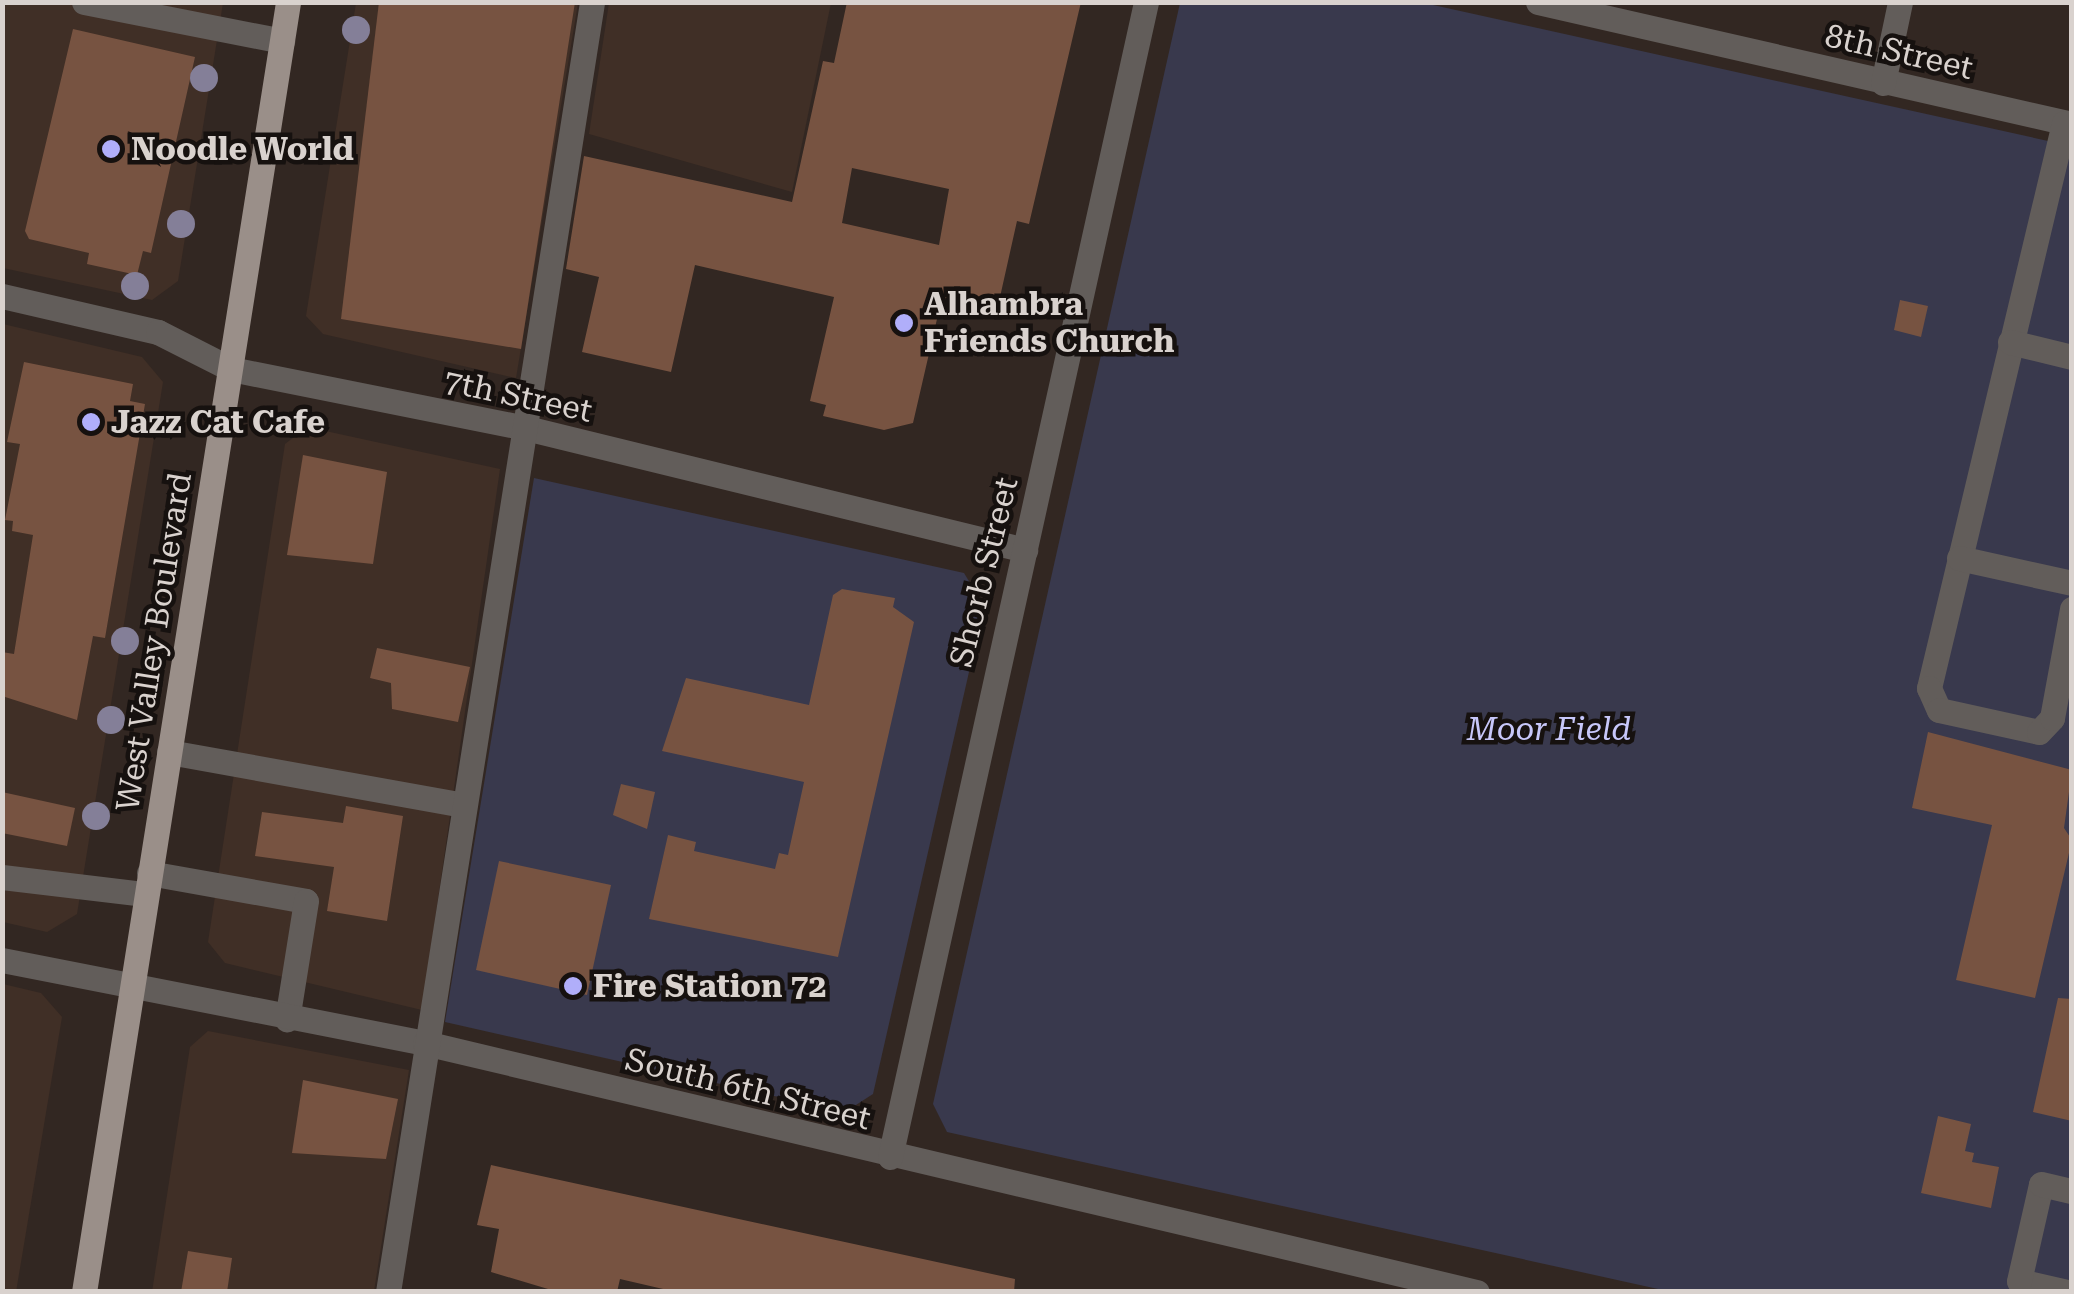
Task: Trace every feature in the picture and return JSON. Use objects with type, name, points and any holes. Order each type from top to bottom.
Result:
[{"type":"main road","name":"West Valley Boulevard","points":[[84,1292],[288,2]]},
{"type":"street","points":[[84,2],[282,41]]},
{"type":"street","points":[[388,1292],[592,2]]},
{"type":"street","name":"Shorb Street","points":[[890,1157],[1008,596],[1025,550],[1146,2]]},
{"type":"street","name":"8th Street","points":[[1538,2],[2068,124]]},
{"type":"street","points":[[1883,82],[1900,2]]},
{"type":"street","points":[[2068,124],[2010,342],[1928,688],[1940,710],[2038,732],[2052,718],[2072,608]]},
{"type":"street","name":"7th Street","points":[[2,296],[158,332],[231,369],[526,428],[1025,550]]},
{"type":"street","points":[[2010,342],[2072,356]]},
{"type":"street","points":[[1958,558],[2072,583]]},
{"type":"street","points":[[168,752],[464,805]]},
{"type":"street","points":[[2,878],[147,884],[306,901],[287,1018]]},
{"type":"street","name":"South 6th Street","points":[[2,960],[425,1043],[890,1157],[1477,1292]]},
{"type":"street","points":[[2067,1292],[2019,1281],[2041,1184],[2072,1191]]},
{"type":"shaded area","points":[[3,3],[223,3],[178,281],[152,300],[3,268]]},
{"type":"shaded area","points":[[356,3],[578,3],[516,378],[323,334],[306,316]]},
{"type":"shaded area","points":[[609,3],[831,3],[792,192],[589,134]]},
{"type":"shaded area","points":[[3,324],[142,357],[163,382],[77,914],[47,932],[3,922]]},
{"type":"shaded area","points":[[307,427],[500,469],[422,1010],[225,963],[208,942],[285,444]]},
{"type":"shaded area","points":[[3,984],[41,993],[62,1017],[16,1292],[2,1291]]},
{"type":"shaded area","points":[[208,1031],[409,1070],[374,1291],[152,1292],[190,1047]]},
{"type":"green space","name":"Moor Field","points":[[1180,3],[1424,3],[2071,146],[2071,1291],[1667,1291],[947,1132],[933,1104]]},
{"type":"green space","points":[[534,478],[964,573],[984,606],[873,1094],[845,1112],[445,1022]]},
{"type":"building","points":[[379,2],[575,2],[521,349],[341,319]]},
{"type":"building","points":[[847,2],[1081,2],[1029,224],[1017,221],[998,306],[981,315],[940,306],[913,423],[884,430],[823,416],[826,405],[810,401],[834,297],[695,265],[671,372],[582,352],[599,277],[566,269],[584,156],[792,202],[823,61],[834,63]],"holes":[[[852,168],[949,189],[939,245],[842,223]]]},
{"type":"building","points":[[73,29],[195,57],[151,253],[143,251],[137,275],[87,264],[89,253],[29,239],[25,231]]},
{"type":"building","points":[[1900,300],[1928,306],[1921,337],[1894,330]]},
{"type":"building","points":[[24,362],[133,384],[130,401],[145,404],[105,638],[93,636],[77,720],[2,696],[2,652],[14,654],[33,535],[12,531],[13,521],[5,520],[20,444],[7,442]]},
{"type":"building","points":[[303,455],[387,472],[373,564],[287,555]]},
{"type":"building","points":[[842,589],[895,598],[893,607],[914,622],[838,957],[649,919],[668,835],[696,842],[694,851],[775,869],[779,853],[788,855],[804,782],[662,751],[686,678],[809,705],[833,595]]},
{"type":"building","points":[[377,648],[470,667],[458,722],[392,709],[391,683],[370,678]]},
{"type":"building","points":[[1928,732],[2072,770],[2064,828],[2072,840],[2035,998],[1956,980],[1992,825],[1912,808]]},
{"type":"building","points":[[621,784],[655,792],[647,829],[613,815]]},
{"type":"building","points":[[2,792],[75,808],[67,846],[2,833]]},
{"type":"building","points":[[346,806],[403,816],[387,921],[327,911],[334,867],[255,856],[262,812],[343,823]]},
{"type":"building","points":[[499,861],[611,885],[587,995],[476,970]]},
{"type":"building","points":[[2058,998],[2072,999],[2072,1121],[2033,1112]]},
{"type":"building","points":[[303,1080],[398,1099],[386,1159],[292,1153]]},
{"type":"building","points":[[1938,1116],[1971,1124],[1965,1151],[1974,1153],[1972,1162],[1999,1167],[1991,1208],[1921,1193]]},
{"type":"building","points":[[491,1165],[1015,1279],[1014,1292],[676,1292],[620,1279],[617,1292],[558,1292],[491,1272],[499,1229],[477,1225]]},
{"type":"building","points":[[188,1251],[232,1258],[227,1292],[181,1292]]},
{"type":"place","name":"Noodle World","points":[[111,149]]},
{"type":"place","name":"Alhambra Friends Church","points":[[904,323]]},
{"type":"place","name":"Jazz Cat Cafe","points":[[91,422]]},
{"type":"place","name":"Fire Station 72","points":[[573,986]]}]
